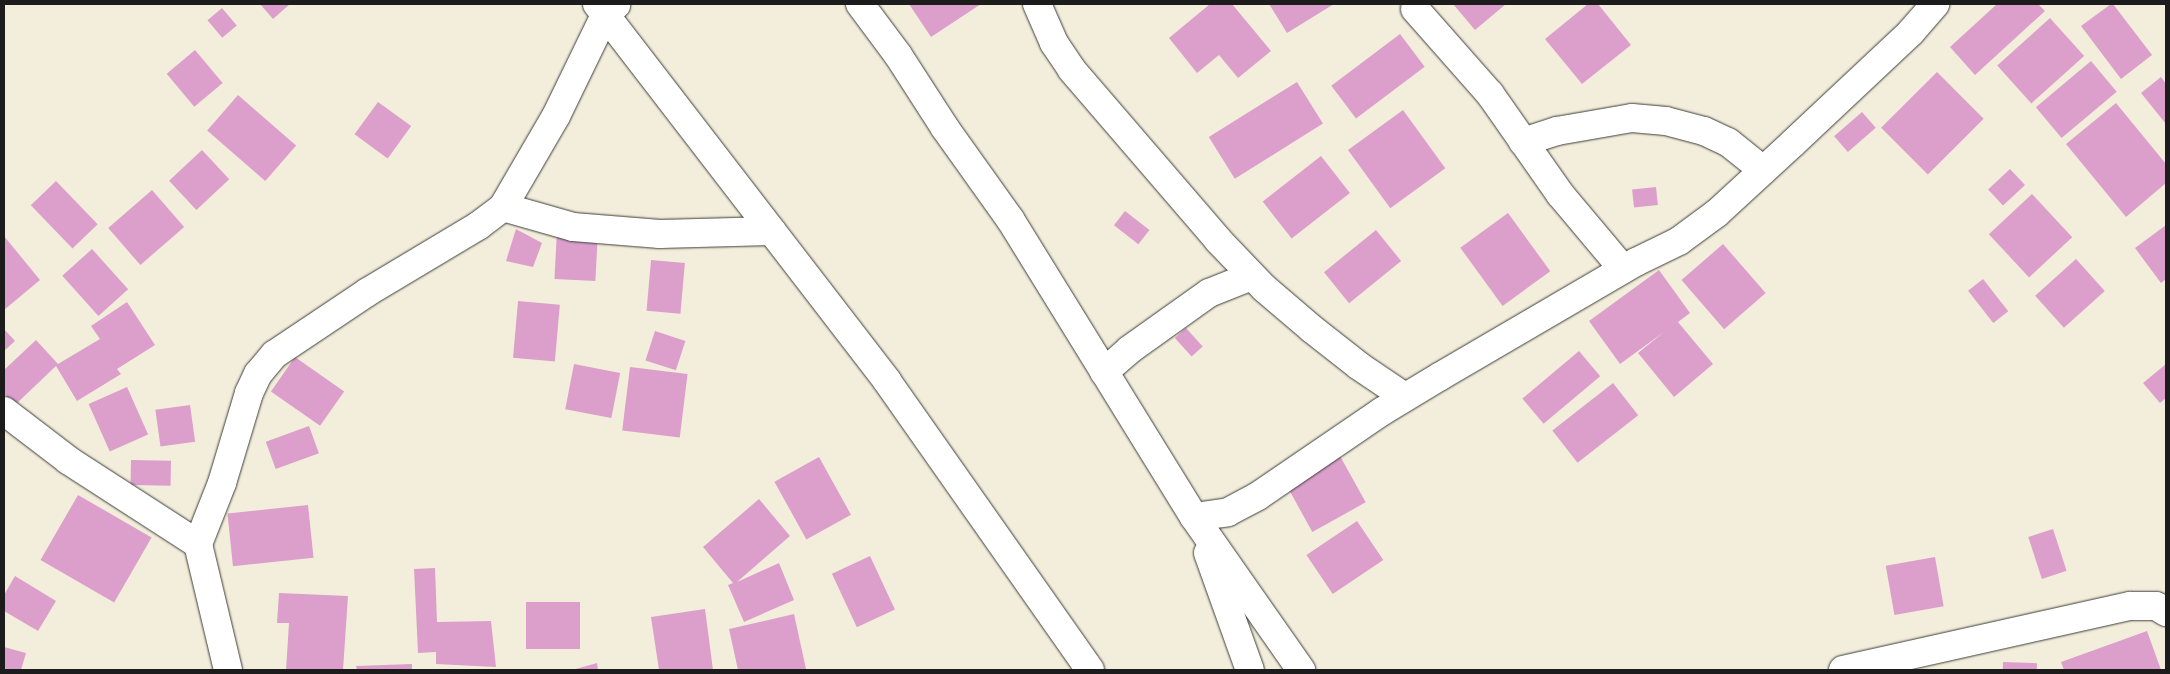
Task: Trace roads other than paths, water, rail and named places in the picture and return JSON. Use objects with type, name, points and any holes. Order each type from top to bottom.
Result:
[{"type":"street","points":[[860,4],[898,55],[945,128],[1010,219],[1194,517],[1301,670]]},
{"type":"street","points":[[1037,4],[1054,43],[1092,96],[1252,276],[1312,329],[1359,366],[1405,397]]},
{"type":"street","points":[[1194,517],[1228,512],[1258,496],[1405,397],[1622,269],[1679,241],[1716,213],[1763,170],[1911,32],[1935,4]]},
{"type":"street","points":[[228,670],[198,544],[222,483],[248,393],[258,374],[274,354],[366,293],[478,226],[503,207],[556,116],[607,7],[772,231],[887,381],[1090,670]]},
{"type":"street","points":[[1415,9],[1490,94],[1570,207],[1622,269]]},
{"type":"street","points":[[1523,142],[1557,131],[1632,118],[1666,121],[1704,131],[1728,142],[1763,170]]},
{"type":"street","points":[[503,207],[574,227],[660,234],[772,231]]},
{"type":"street","points":[[1104,372],[1129,350],[1201,298],[1252,276]]},
{"type":"street","points":[[4,411],[68,460],[198,544]]},
{"type":"street","points":[[1194,517],[1250,670]]},
{"type":"street","points":[[1843,670],[2130,606],[2156,606],[2166,612]]}]
